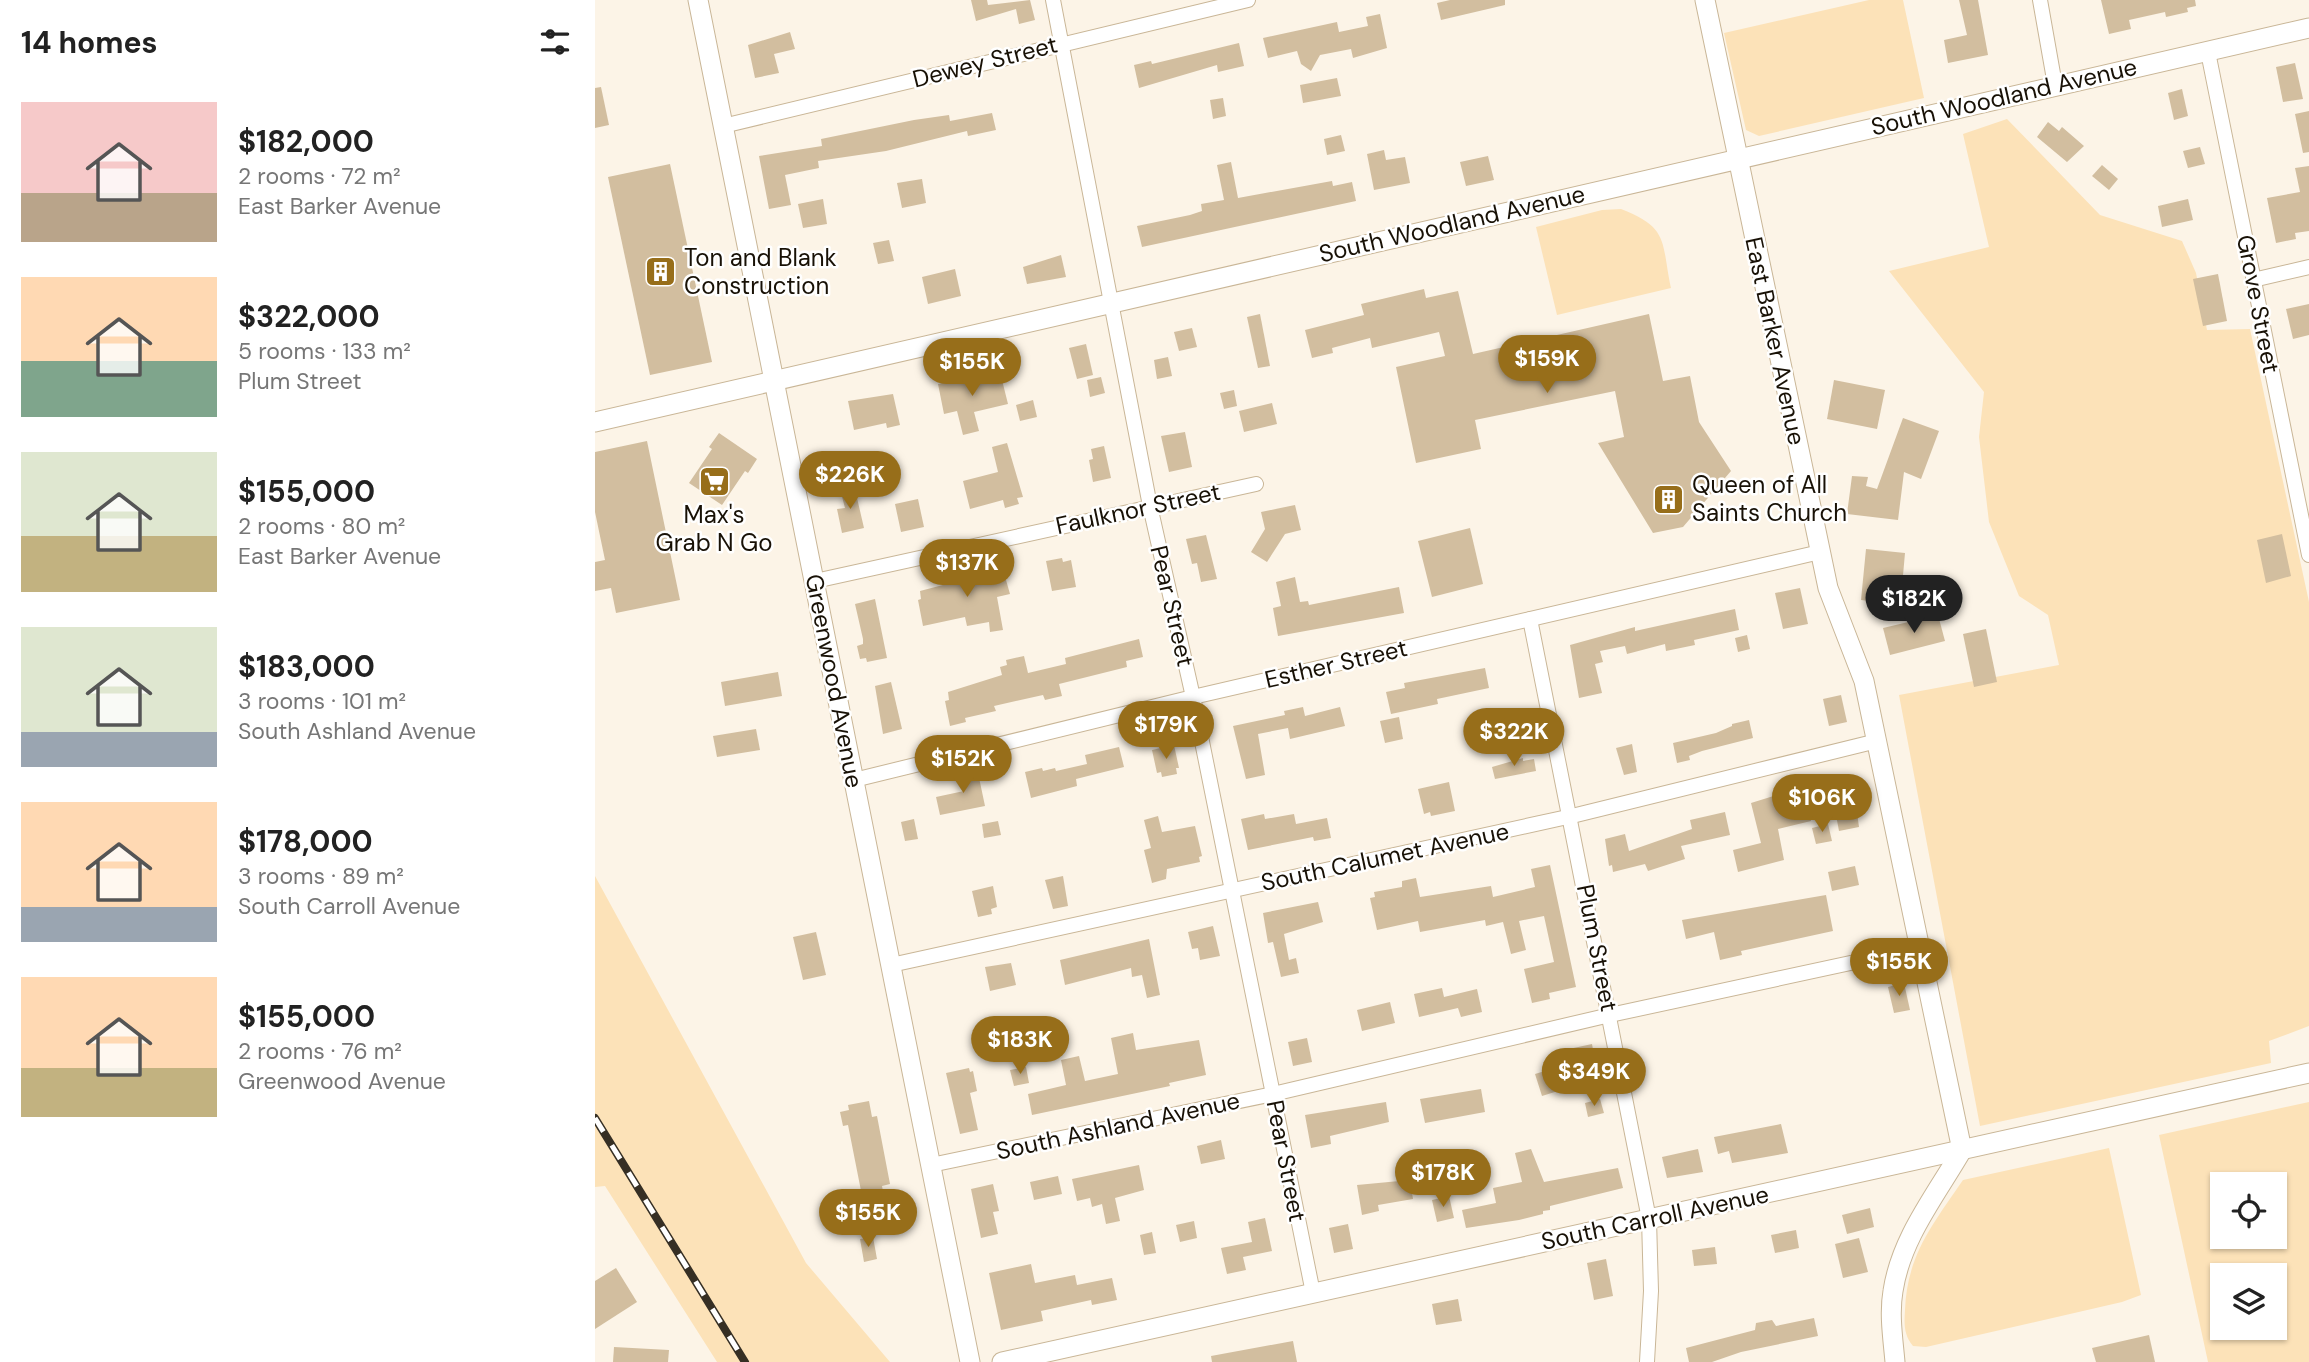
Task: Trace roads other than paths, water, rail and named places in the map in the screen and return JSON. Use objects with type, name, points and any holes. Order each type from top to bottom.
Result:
[{"type":"street","name":"Greenwood Avenue","points":[[698,0],[970,1362]]},
{"type":"street","name":"Pear Street","points":[[1053,0],[1150,506],[1193,697],[1313,1293]]},
{"type":"street","name":"Dewey Street","points":[[723,126],[1248,0]]},
{"type":"street","name":"East Barker Avenue","points":[[1705,0],[1820,552],[1837,617],[1855,654],[1864,681],[1962,1150]]},
{"type":"street","points":[[2040,0],[2055,85]]},
{"type":"street","name":"South Woodland Avenue","points":[[595,422],[2309,27]]},
{"type":"street","name":"Grove Street","points":[[2208,52],[2253,280],[2303,501],[2309,555]]},
{"type":"street","points":[[2253,280],[2309,267]]},
{"type":"street","name":"Faulknor Street","points":[[815,581],[1256,484]]},
{"type":"street","name":"Esther Street","points":[[854,780],[1193,697],[1820,552]]},
{"type":"street","name":"Plum Street","points":[[1530,619],[1572,816],[1649,1219],[1651,1291],[1647,1362]]},
{"type":"street","name":"South Calumet Avenue","points":[[891,965],[1572,816],[1877,741]]},
{"type":"street","name":"South Ashland Avenue","points":[[931,1165],[1273,1094],[1610,1015],[1920,948]]},
{"type":"street","name":"South Carroll Avenue","points":[[1002,1362],[2309,1073]]},
{"type":"street","points":[[1895,1362],[1892,1293],[1899,1264],[1911,1234],[1962,1150]]},
{"type":"railway","points":[[595,1118],[745,1362]]},
{"type":"place","name":"Ton and Blank Construction","points":[[661,272]]},
{"type":"place","name":"Max's Grab N Go","points":[[714,481]]},
{"type":"place","name":"Queen of All Saints Church","points":[[1669,499]]}]
